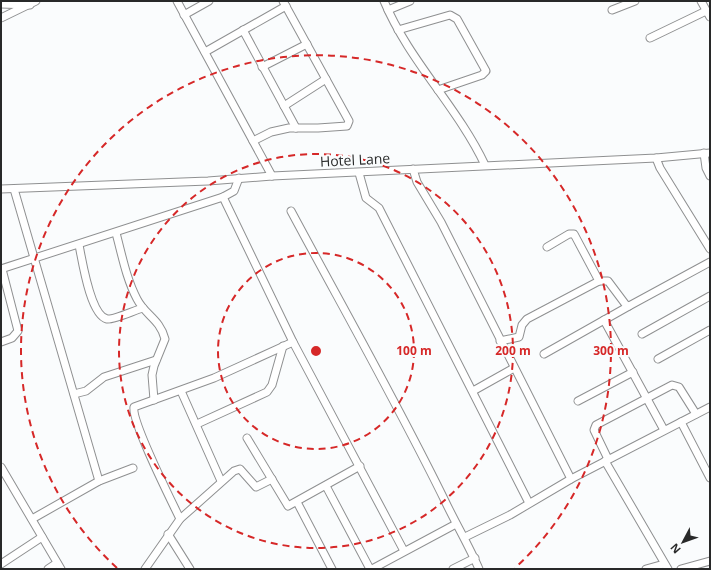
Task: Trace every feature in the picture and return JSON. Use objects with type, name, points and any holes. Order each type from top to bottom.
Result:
[{"type":"street","points":[[177,1],[272,176]]},
{"type":"street","points":[[184,15],[209,1]]},
{"type":"street","points":[[384,1],[398,30],[420,67],[461,123],[485,165]]},
{"type":"street","points":[[388,10],[410,1]]},
{"type":"street","points":[[612,10],[635,1]]},
{"type":"street","points":[[1,4],[33,3]]},
{"type":"street","points":[[1,18],[33,3]]},
{"type":"street","points":[[205,52],[284,4],[348,119],[349,124],[347,126],[278,130],[253,141]]},
{"type":"street","points":[[650,38],[706,8]]},
{"type":"street","points":[[398,30],[450,15],[457,19],[486,71],[482,75],[438,90]]},
{"type":"street","points":[[243,30],[296,128]]},
{"type":"street","points":[[262,67],[307,44]]},
{"type":"street","points":[[284,106],[326,79]]},
{"type":"street","points":[[706,157],[710,176]]},
{"type":"street","name":"Hotel Lane","points":[[1,189],[15,194],[238,183],[272,176],[359,173],[414,174],[485,165],[658,163],[706,157]]},
{"type":"street","points":[[658,163],[710,249]]},
{"type":"street","points":[[359,173],[366,198],[380,208],[529,503]]},
{"type":"street","points":[[414,174],[441,222],[571,479]]},
{"type":"street","points":[[1,342],[12,338],[18,331],[1,269],[80,245],[223,197],[231,194],[238,183]]},
{"type":"street","points":[[15,194],[99,481]]},
{"type":"street","points":[[223,197],[293,342],[404,551]]},
{"type":"street","points":[[291,211],[381,376],[456,524],[466,537],[480,569]]},
{"type":"street","points":[[116,233],[130,283],[143,308],[159,323],[164,334],[164,344],[156,360],[152,375],[154,400]]},
{"type":"street","points":[[547,247],[569,234],[574,234],[599,281]]},
{"type":"street","points":[[80,245],[92,298],[102,317],[109,319],[143,308]]},
{"type":"street","points":[[544,354],[710,262]]},
{"type":"street","points":[[500,341],[519,337],[522,325],[527,319],[599,281],[608,281],[626,305],[629,306]]},
{"type":"street","points":[[642,334],[710,296]]},
{"type":"street","points":[[604,320],[648,398],[664,430]]},
{"type":"street","points":[[658,359],[710,330]]},
{"type":"street","points":[[180,519],[154,464],[133,412],[135,406],[181,390],[293,342]]},
{"type":"street","points":[[197,424],[267,392],[272,385],[283,346]]},
{"type":"street","points":[[74,394],[90,389],[104,377],[156,360]]},
{"type":"street","points":[[473,391],[514,368]]},
{"type":"street","points":[[578,401],[633,372]]},
{"type":"street","points":[[646,569],[666,566],[606,460],[594,427],[676,385],[683,392],[696,414]]},
{"type":"street","points":[[181,390],[222,481]]},
{"type":"street","points":[[466,537],[606,460],[696,414],[709,409]]},
{"type":"street","points":[[682,422],[710,478]]},
{"type":"street","points":[[247,438],[288,506],[360,466]]},
{"type":"street","points":[[1,467],[59,566],[48,569]]},
{"type":"street","points":[[32,519],[99,481],[133,468]]},
{"type":"street","points":[[145,569],[168,534],[180,519],[234,471],[240,469],[256,487],[272,479]]},
{"type":"street","points":[[326,486],[371,569],[456,524]]},
{"type":"street","points":[[297,502],[332,569]]},
{"type":"street","points":[[168,534],[190,569]]},
{"type":"street","points":[[1,564],[42,537]]},
{"type":"street","points":[[453,569],[474,558]]},
{"type":"street","points":[[681,569],[710,561]]}]
